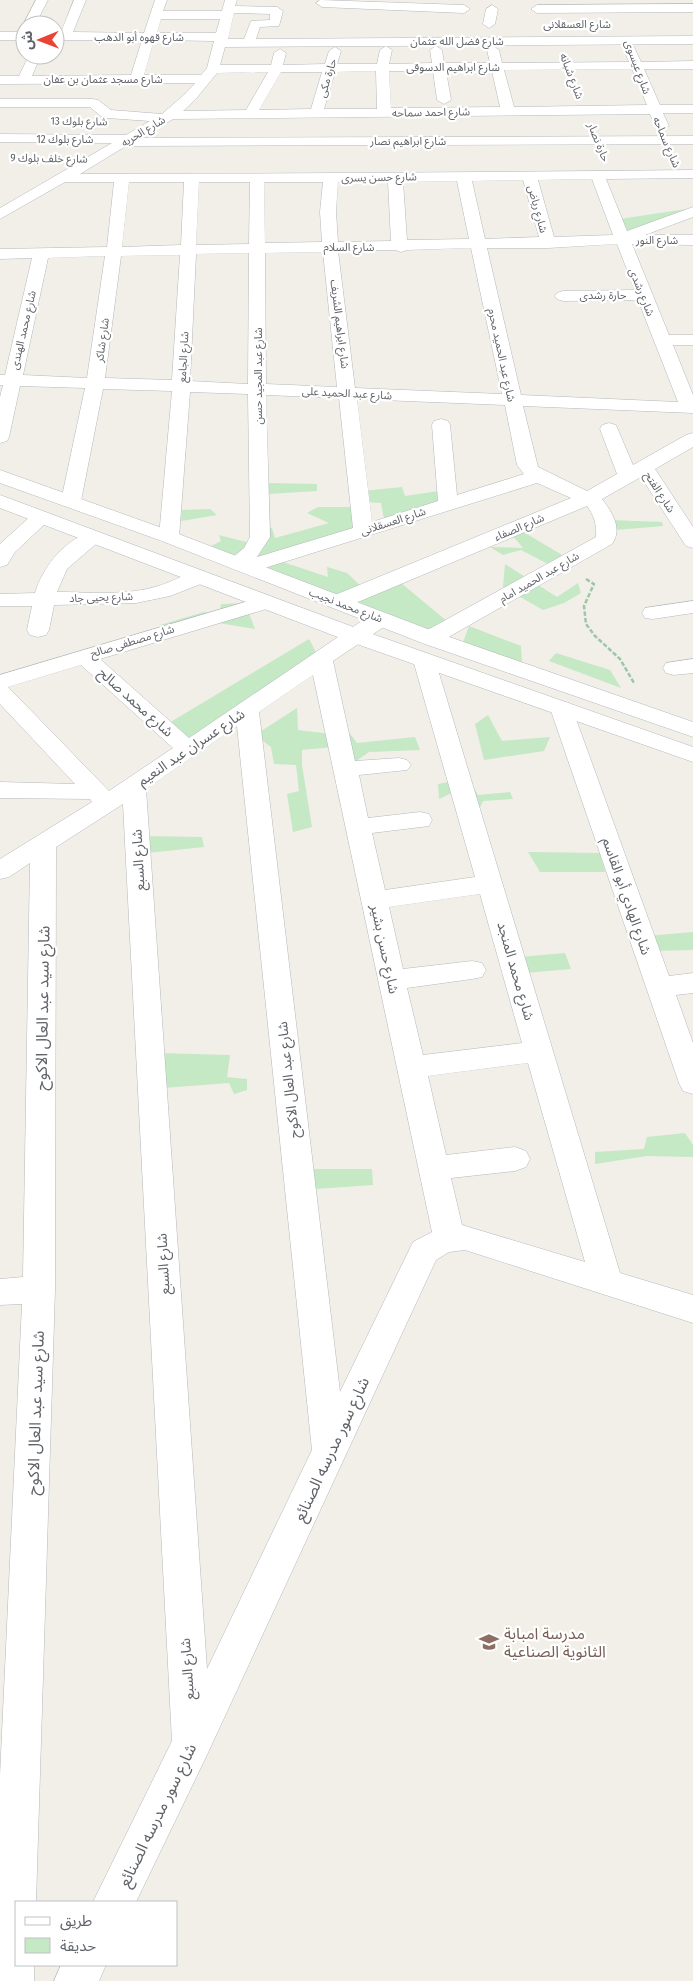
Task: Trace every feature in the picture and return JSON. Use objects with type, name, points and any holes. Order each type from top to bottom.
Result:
[{"type":"street","points":[[35,15],[42,0]]},
{"type":"street","points":[[65,31],[77,19],[80,0]]},
{"type":"street","points":[[136,79],[149,37],[152,17],[161,0]]},
{"type":"street","points":[[322,2],[425,8],[465,4],[459,33]]},
{"type":"street","name":"حارة مكى","points":[[316,114],[330,68],[335,42],[352,4]]},
{"type":"street","points":[[533,33],[538,4],[589,4],[605,9],[646,4],[675,4],[693,8]]},
{"type":"street","points":[[646,4],[652,24]]},
{"type":"street","points":[[675,4],[683,24]]},
{"type":"street","points":[[152,17],[228,5],[276,10],[273,23]]},
{"type":"street","name":"شارع الحريه","points":[[0,214],[19,205],[164,119],[190,97],[209,74],[222,40],[228,5]]},
{"type":"street","points":[[372,42],[391,6]]},
{"type":"street","points":[[489,24],[492,9]]},
{"type":"street","points":[[605,9],[609,24]]},
{"type":"street","points":[[249,43],[255,24],[288,23]]},
{"type":"street","name":"شارع عيسوى","points":[[626,24],[626,40],[654,110]]},
{"type":"street","name":"شارع فضل الله عثمان","points":[[222,40],[249,43],[388,42],[415,38],[434,42],[459,33],[491,41],[533,33],[559,41],[693,40]]},
{"type":"street","points":[[0,36],[15,34]]},
{"type":"street","name":"شارع قهوه أبو الدهب","points":[[65,37],[96,41],[149,37],[222,40]]},
{"type":"street","points":[[491,41],[508,111]]},
{"type":"street","name":"شارع شبانه","points":[[559,41],[570,71]]},
{"type":"street","points":[[388,42],[382,68],[390,130]]},
{"type":"street","points":[[434,42],[444,100]]},
{"type":"street","points":[[250,114],[276,69],[282,43]]},
{"type":"street","points":[[0,97],[12,81],[28,65]]},
{"type":"street","name":"شارع ابراهيم الدسوقى","points":[[209,74],[276,69],[498,67],[570,71],[636,65],[693,65]]},
{"type":"street","name":"شارع مسجد عثمان بن عفان","points":[[12,81],[80,81],[209,74]]},
{"type":"street","name":"شارع شبانه","points":[[579,93],[586,110]]},
{"type":"street","points":[[0,103],[93,103],[107,114],[164,119]]},
{"type":"street","name":"شارع احمد سماحه","points":[[164,119],[250,114],[316,114],[390,130],[467,126],[508,111],[693,109]]},
{"type":"street","name":"حارة نصار","points":[[586,110],[598,140],[604,174]]},
{"type":"street","name":"شارع سماحه","points":[[654,110],[687,174]]},
{"type":"street","points":[[526,111],[538,141],[560,174]]},
{"type":"street","points":[[273,142],[277,114]]},
{"type":"street","name":"شارع بلوك 13","points":[[98,121],[164,119]]},
{"type":"street","points":[[467,126],[467,156]]},
{"type":"street","name":"شارع ابراهيم نصار","points":[[127,141],[273,142],[390,130],[467,126],[538,141],[693,140]]},
{"type":"street","name":"شارع بلوك 12","points":[[0,138],[127,141]]},
{"type":"street","points":[[222,157],[225,142]]},
{"type":"street","name":"شارع خلف بلوك 9","points":[[68,158],[98,158]]},
{"type":"street","name":"شارع رشدى","points":[[604,174],[621,238],[691,408]]},
{"type":"street","name":"شارع حسن يسرى","points":[[64,178],[331,178],[463,175],[687,174]]},
{"type":"street","name":"شارع عبد الحميد محرم","points":[[463,175],[528,465],[530,471],[538,476]]},
{"type":"street","name":"شارع رياض","points":[[529,175],[548,243]]},
{"type":"street","points":[[395,176],[398,237],[401,247]]},
{"type":"street","name":"شارع شاكر","points":[[71,501],[96,383],[122,178]]},
{"type":"street","name":"شارع الجامع","points":[[169,537],[181,386],[192,178]]},
{"type":"street","name":"شارع عبد المجيد حسن","points":[[242,565],[257,547],[260,536],[257,389],[257,178]]},
{"type":"street","name":"شارع ابراهيم الشريف","points":[[331,178],[328,212],[330,246],[349,393],[363,530]]},
{"type":"street","points":[[0,204],[19,205]]},
{"type":"street","name":"شارع السلام","points":[[0,254],[548,243],[621,238],[693,212]]},
{"type":"street","name":"شارع النور","points":[[621,238],[693,240]]},
{"type":"street","name":"شارع محمد الهندى","points":[[0,436],[6,380],[41,253]]},
{"type":"street","name":"حارة رشدى","points":[[563,296],[643,295]]},
{"type":"street","points":[[662,340],[693,340]]},
{"type":"street","name":"شارع عبد الحميد على","points":[[6,380],[691,408]]},
{"type":"street","points":[[441,425],[448,503]]},
{"type":"street","name":"شارع الفتح","points":[[609,429],[635,471],[693,542]]},
{"type":"street","name":"شارع الصفاء","points":[[338,602],[589,498],[693,439]]},
{"type":"street","name":"شارع محمد نجيب","points":[[0,476],[169,537],[338,602],[380,619],[427,649],[561,708],[693,755]]},
{"type":"street","points":[[538,476],[589,498]]},
{"type":"street","name":"شارع العسقلانى","points":[[242,565],[538,476]]},
{"type":"street","name":"شارع عبد الحميد امام","points":[[427,649],[554,568],[605,540],[608,530],[598,506],[589,498]]},
{"type":"street","name":"شارع محمد نجيب","points":[[0,501],[356,636],[427,649],[647,714],[693,730]]},
{"type":"street","points":[[0,561],[7,550],[41,516]]},
{"type":"street","points":[[38,630],[46,586],[52,574],[60,562],[94,537]]},
{"type":"street","name":"شارع يحيى جاد","points":[[0,600],[151,595],[199,578]]},
{"type":"street","name":"شارع مصطفى صالح","points":[[0,682],[264,602]]},
{"type":"street","points":[[654,613],[693,607]]},
{"type":"street","name":"شارع عسران عبد النعيم","points":[[0,872],[43,844],[101,798],[134,786],[380,619]]},
{"type":"street","name":"شارع محمد المنجد","points":[[427,649],[490,884],[607,1282]]},
{"type":"street","name":"شارع محمد صالح","points":[[84,656],[188,749]]},
{"type":"street","name":"شارع حسن بشير","points":[[321,659],[449,1238]]},
{"type":"street","points":[[0,691],[101,798]]},
{"type":"street","name":"شارع الهادي أبو القاسم","points":[[561,708],[693,1084]]},
{"type":"street","name":"شارع عبد العال الاكوح","points":[[247,709],[330,1451]]},
{"type":"street","points":[[346,769],[399,765]]},
{"type":"street","name":"شارع السبع","points":[[134,786],[192,1743]]},
{"type":"street","points":[[0,790],[101,798]]},
{"type":"street","points":[[358,827],[420,820]]},
{"type":"street","name":"شارع سيد عبد العال الاكوح","points":[[15,1901],[39,1289],[43,844]]},
{"type":"street","points":[[374,900],[490,884]]},
{"type":"street","points":[[392,980],[472,970]]},
{"type":"street","points":[[659,987],[693,983]]},
{"type":"street","points":[[411,1067],[539,1051]]},
{"type":"street","points":[[434,1168],[515,1159]]},
{"type":"street","points":[[449,1238],[465,1238],[693,1309]]},
{"type":"street","name":"شارع سور مدرسه الصنائع","points":[[114,1901],[192,1743],[424,1251],[436,1243],[449,1238]]},
{"type":"street","points":[[0,1292],[39,1289]]},
{"type":"street","name":"شارع سيد عبد العال الاكوح","points":[[12,1981],[15,1904]]},
{"type":"street","points":[[76,1981],[84,1966]]},
{"type":"path","points":[[554,568],[593,583],[583,612],[588,626],[598,640],[618,657],[629,672],[647,714]]},
{"type":"green space","points":[[693,208],[625,235],[620,219]]},
{"type":"green space","points":[[268,483],[317,484],[317,491],[268,494]]},
{"type":"green space","points":[[402,487],[405,496],[439,491],[440,502],[384,519],[381,503],[364,502],[363,491]]},
{"type":"green space","points":[[318,507],[355,507],[357,529],[250,563],[209,547],[221,541],[219,535],[254,544],[265,528],[272,528],[275,538],[329,523],[307,513]]},
{"type":"green space","points":[[210,509],[217,515],[181,521],[182,510]]},
{"type":"green space","points":[[609,520],[662,522],[663,526],[615,530]]},
{"type":"green space","points":[[520,530],[564,556],[550,565],[521,550],[503,555],[490,547],[523,548],[511,534]]},
{"type":"green space","points":[[283,562],[328,577],[327,567],[347,573],[363,588],[339,598],[263,567]]},
{"type":"green space","points":[[505,564],[557,597],[578,583],[581,593],[564,603],[543,610],[503,587]]},
{"type":"green space","points":[[401,583],[448,622],[429,632],[350,602]]},
{"type":"green space","points":[[245,603],[255,629],[219,623],[174,633],[160,625],[204,612],[219,615],[221,604]]},
{"type":"green space","points":[[469,626],[521,646],[522,664],[462,645]]},
{"type":"green space","points":[[309,639],[318,656],[191,741],[169,723]]},
{"type":"green space","points":[[556,653],[610,670],[621,688],[549,661]]},
{"type":"green space","points":[[297,708],[298,730],[331,734],[333,747],[302,750],[302,765],[312,827],[293,832],[287,794],[299,791],[296,765],[274,764],[271,747],[255,735]]},
{"type":"green space","points":[[488,715],[502,741],[550,737],[544,751],[484,760],[475,724]]},
{"type":"green space","points":[[348,731],[357,743],[415,737],[420,750],[369,752],[352,764]]},
{"type":"green space","points":[[470,781],[478,795],[510,792],[513,799],[483,801],[478,812],[454,792],[439,799],[438,784]]},
{"type":"green space","points":[[142,836],[202,837],[204,847],[148,853]]},
{"type":"green space","points":[[528,852],[600,853],[605,872],[540,872]]},
{"type":"green space","points":[[693,932],[693,950],[653,951],[647,936]]},
{"type":"green space","points":[[565,953],[571,969],[525,973],[519,957]]},
{"type":"green space","points":[[157,1053],[230,1055],[227,1077],[247,1079],[247,1090],[234,1094],[229,1083],[163,1088]]},
{"type":"green space","points":[[685,1133],[693,1145],[693,1157],[647,1156],[595,1164],[595,1152],[644,1149],[647,1137]]},
{"type":"green space","points":[[307,1169],[372,1169],[373,1185],[315,1189]]},
{"type":"place","name":"مدرسة امبابة الثانوية الصناعية","points":[[489,1642]]}]
